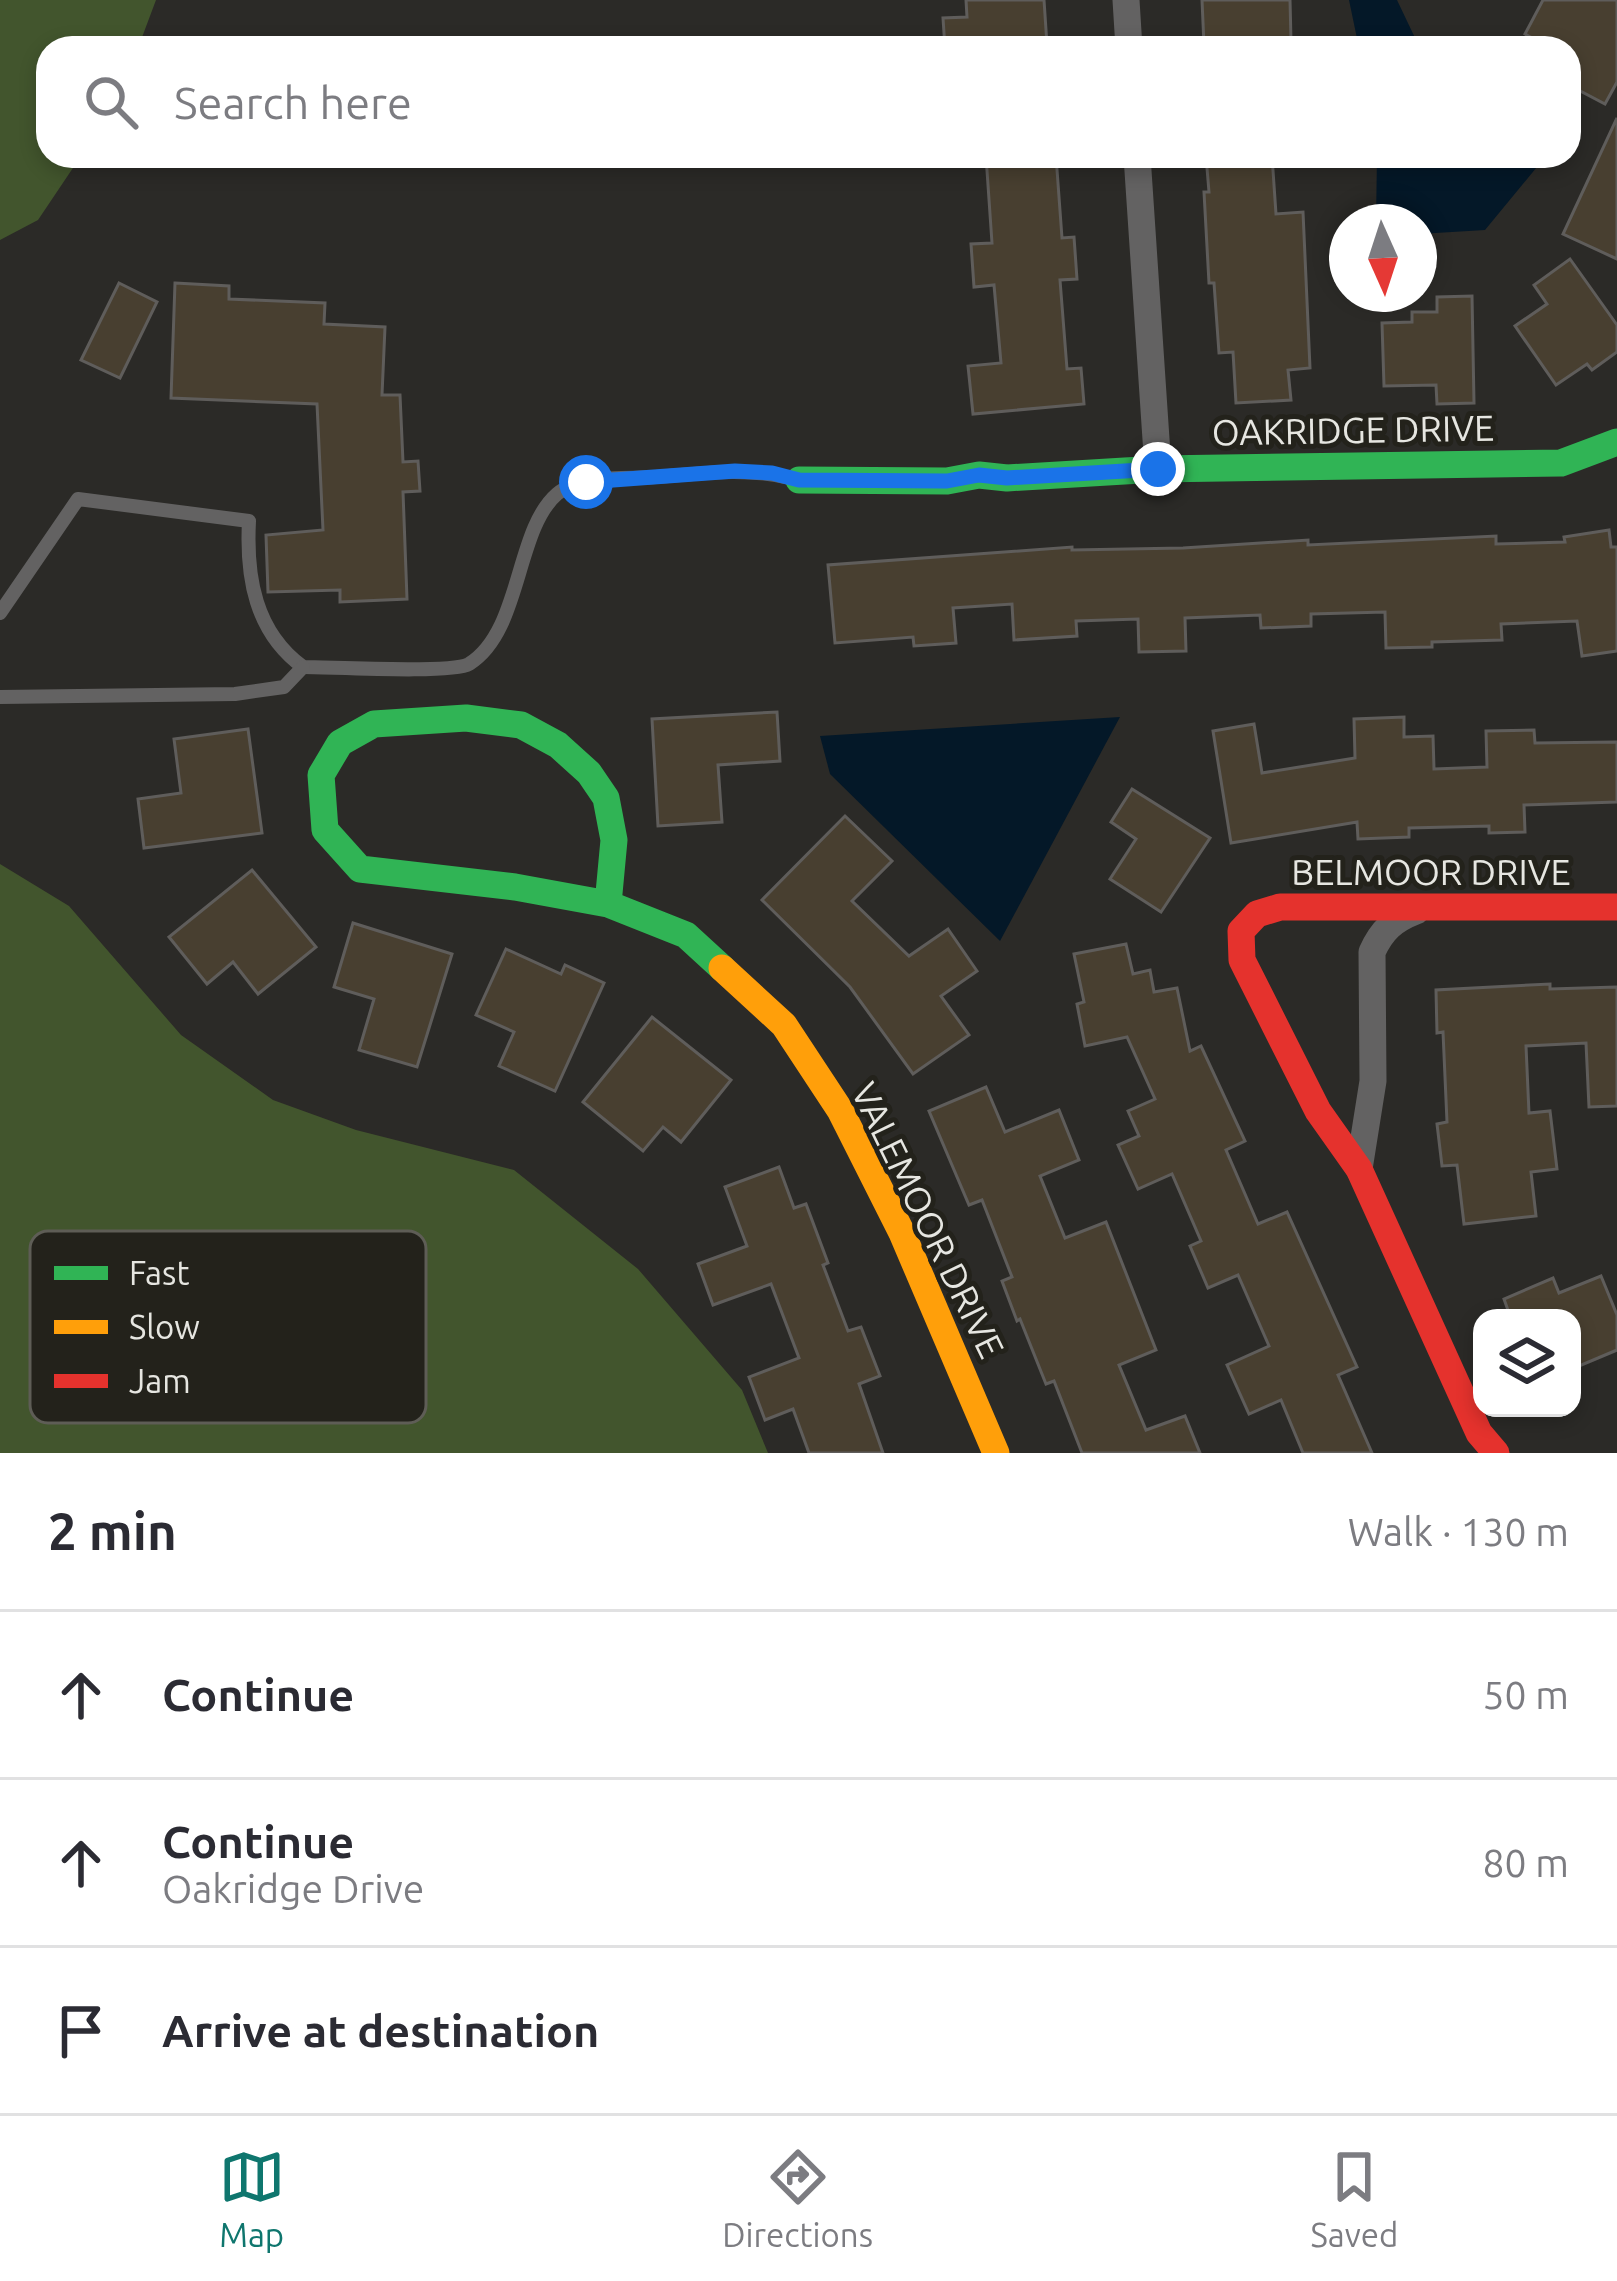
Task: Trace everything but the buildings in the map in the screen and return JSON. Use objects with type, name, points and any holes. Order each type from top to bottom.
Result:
[{"type":"street","points":[[1126,0],[1128,36]]},
{"type":"street","points":[[1137,168],[1158,469]]},
{"type":"street","name":"OAKRIDGE DRIVE","points":[[799,480],[947,481],[979,475],[1007,478],[1158,469],[1561,463],[1617,442]]},
{"type":"street","name":"VALEMOOR DRIVE","points":[[608,904],[614,840],[606,798],[589,773],[557,745],[521,725],[466,718],[374,724],[340,743],[321,775],[325,830],[360,869],[515,887],[608,904],[686,935],[784,1025],[840,1110],[902,1233],[996,1453]]},
{"type":"street","name":"BELMOOR DRIVE","points":[[1496,1453],[1479,1433],[1359,1169],[1318,1111],[1242,960],[1241,932],[1257,914],[1280,907],[1617,907]]},
{"type":"street","points":[[1359,1169],[1372,1081],[1372,952],[1381,933],[1396,919],[1420,909]]},
{"type":"lane","points":[[0,613],[78,499],[248,521],[247,565],[254,601],[286,654],[303,667],[465,667],[489,646],[541,516],[558,493],[586,482],[735,471],[799,480]]},
{"type":"lane","points":[[0,697],[235,694],[284,687],[303,667]]},
{"type":"green space","points":[[0,0],[156,0],[142,36],[36,36],[36,168],[73,168],[38,220],[0,240]]},
{"type":"green space","points":[[0,864],[69,906],[181,1035],[273,1100],[356,1130],[514,1170],[638,1269],[742,1390],[768,1453],[0,1453]]},
{"type":"water","points":[[1349,0],[1397,0],[1414,36],[1356,36]]},
{"type":"water","points":[[1377,168],[1536,168],[1485,230],[1437,233],[1437,204],[1376,204]]},
{"type":"water","points":[[1120,717],[1000,941],[830,774],[820,736]]},
{"type":"traffic: fast","points":[[799,480],[947,481],[979,475],[1007,478],[1158,469],[1561,463],[1617,442]]},
{"type":"traffic: fast","points":[[608,904],[614,840],[606,798],[589,773],[558,745],[521,725],[466,718],[374,724],[340,743],[321,775],[325,830],[360,869],[515,887],[608,904],[686,935],[722,968]]},
{"type":"traffic: slow","points":[[722,968],[784,1025],[840,1110],[902,1233],[996,1453]]},
{"type":"traffic: jam","points":[[1496,1453],[1479,1433],[1359,1169],[1318,1111],[1242,960],[1241,931],[1257,914],[1280,907],[1617,907]]},
{"type":"route","points":[[586,482],[735,471],[799,480],[947,481],[979,475],[1007,478],[1158,469]]}]
